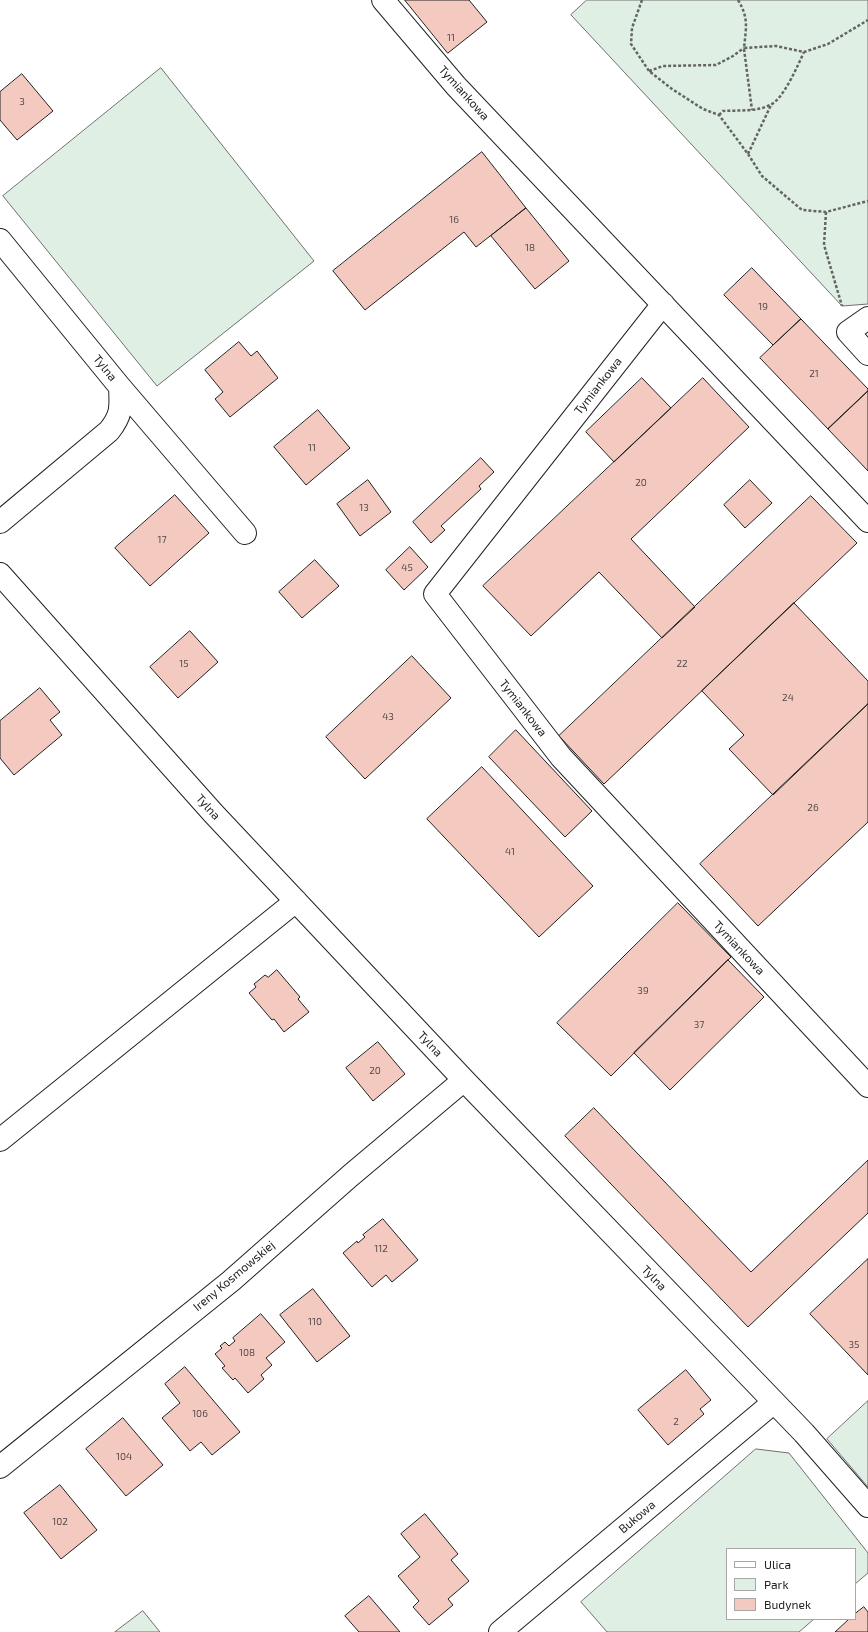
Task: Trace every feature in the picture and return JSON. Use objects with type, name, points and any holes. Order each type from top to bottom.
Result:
[{"type":"street","name":"Tymiankowa","points":[[383,0],[456,86],[868,521]]},
{"type":"street","name":"Tylna","points":[[0,240],[120,387],[121,404],[118,420],[109,431],[0,522]]},
{"type":"street","name":"Tymiankowa","points":[[663,304],[435,594],[561,756],[868,1086]]},
{"type":"street","points":[[868,318],[848,332],[868,354]]},
{"type":"street","points":[[120,387],[245,533]]},
{"type":"street","name":"Tylna","points":[[0,574],[213,813],[464,1080],[809,1438],[868,1506]]},
{"type":"street","points":[[0,1140],[296,901]]},
{"type":"street","name":"Ireny Kosmowskiej","points":[[0,1467],[231,1280],[350,1176],[464,1080]]},
{"type":"street","name":"Bukowa","points":[[500,1632],[774,1402]]},
{"type":"path","points":[[642,0],[632,28],[630,44],[649,71],[672,89],[703,109],[719,115],[748,154],[762,176],[802,210],[826,212],[868,201]]},
{"type":"path","points":[[738,0],[744,9],[747,22],[744,48],[752,110]]},
{"type":"path","points":[[649,71],[663,66],[716,65],[744,48],[776,46],[804,52],[828,44],[868,20]]},
{"type":"path","points":[[748,154],[772,105],[785,90],[804,52]]},
{"type":"path","points":[[719,115],[724,111],[752,110],[772,105]]},
{"type":"path","points":[[826,212],[824,245],[842,306]]},
{"type":"green space","points":[[587,0],[868,0],[868,304],[842,306],[571,15]]},
{"type":"green space","points":[[161,68],[314,261],[157,386],[3,196]]},
{"type":"green space","points":[[868,1401],[868,1487],[827,1439]]},
{"type":"green space","points":[[756,1449],[789,1453],[868,1553],[868,1573],[856,1583],[856,1548],[726,1548],[726,1620],[813,1620],[799,1632],[607,1632],[581,1602]]},
{"type":"green space","points":[[143,1611],[160,1632],[115,1632]]},
{"type":"building","points":[[405,0],[469,0],[487,22],[448,53]]},
{"type":"building","points":[[22,74],[53,111],[17,140],[0,120],[0,92]]},
{"type":"building","points":[[482,152],[526,208],[476,247],[464,232],[365,310],[333,271]]},
{"type":"building","points":[[526,208],[569,261],[535,289],[491,236]]},
{"type":"building","points":[[752,268],[801,319],[773,345],[724,295]]},
{"type":"building","points":[[801,319],[868,389],[868,391],[828,429],[760,358]]},
{"type":"building","points":[[239,342],[251,356],[257,351],[278,378],[230,417],[215,399],[223,392],[205,370]]},
{"type":"building","points":[[642,378],[671,408],[614,462],[586,432]]},
{"type":"building","points":[[703,378],[749,427],[631,539],[695,607],[662,638],[599,572],[531,636],[483,586]]},
{"type":"building","points":[[868,391],[868,471],[828,429]]},
{"type":"building","points":[[318,410],[350,448],[306,485],[274,447]]},
{"type":"building","points":[[481,458],[494,472],[479,486],[481,489],[441,526],[445,530],[431,543],[413,522]]},
{"type":"building","points":[[368,480],[391,512],[360,536],[337,504]]},
{"type":"building","points":[[750,480],[772,503],[745,528],[724,505]]},
{"type":"building","points":[[175,495],[209,533],[150,586],[115,548]]},
{"type":"building","points":[[811,496],[857,543],[604,784],[559,736]]},
{"type":"building","points":[[410,547],[428,567],[404,590],[386,570]]},
{"type":"building","points":[[315,560],[339,586],[302,618],[279,592]]},
{"type":"building","points":[[794,603],[868,681],[868,704],[773,795],[729,749],[744,735],[702,691]]},
{"type":"building","points":[[190,631],[218,662],[178,698],[150,667]]},
{"type":"building","points":[[412,656],[451,698],[365,779],[326,737]]},
{"type":"building","points":[[40,688],[60,712],[50,720],[62,735],[14,775],[0,758],[0,721]]},
{"type":"building","points":[[868,704],[868,822],[758,926],[700,864]]},
{"type":"building","points":[[516,730],[592,811],[565,837],[489,757]]},
{"type":"building","points":[[482,767],[593,886],[539,937],[427,819]]},
{"type":"building","points":[[678,903],[731,957],[611,1076],[557,1023]]},
{"type":"building","points":[[728,960],[764,997],[670,1090],[634,1053]]},
{"type":"building","points":[[277,970],[300,997],[298,999],[309,1012],[284,1032],[274,1019],[272,1020],[249,993],[256,987],[254,984],[265,975],[268,977]]},
{"type":"building","points":[[378,1042],[405,1074],[373,1101],[346,1068]]},
{"type":"building","points":[[594,1108],[751,1272],[868,1160],[868,1213],[748,1327],[565,1136]]},
{"type":"building","points":[[383,1219],[418,1260],[392,1282],[386,1275],[372,1287],[343,1253],[357,1241],[358,1243],[365,1237],[363,1235]]},
{"type":"building","points":[[868,1259],[868,1375],[810,1314]]},
{"type":"building","points":[[313,1289],[350,1336],[317,1362],[280,1315]]},
{"type":"building","points":[[261,1314],[285,1342],[266,1358],[272,1365],[261,1375],[264,1379],[248,1393],[235,1378],[233,1380],[222,1368],[225,1366],[215,1354],[222,1348],[220,1346],[225,1342],[229,1346],[235,1341],[233,1338]]},
{"type":"building","points":[[185,1367],[240,1432],[212,1455],[201,1442],[190,1451],[162,1418],[180,1403],[165,1384]]},
{"type":"building","points":[[686,1370],[711,1400],[700,1409],[704,1414],[668,1445],[638,1410]]},
{"type":"building","points":[[123,1418],[163,1465],[126,1496],[86,1449]]},
{"type":"building","points":[[60,1485],[97,1530],[61,1559],[24,1513]]},
{"type":"building","points":[[425,1514],[458,1554],[451,1560],[469,1581],[448,1599],[453,1605],[429,1625],[413,1607],[419,1601],[398,1576],[420,1557],[401,1534]]},
{"type":"building","points":[[369,1596],[400,1632],[359,1632],[345,1616]]},
{"type":"building","points":[[864,1607],[868,1612],[868,1632],[835,1632],[848,1620],[856,1620],[856,1613]]}]
